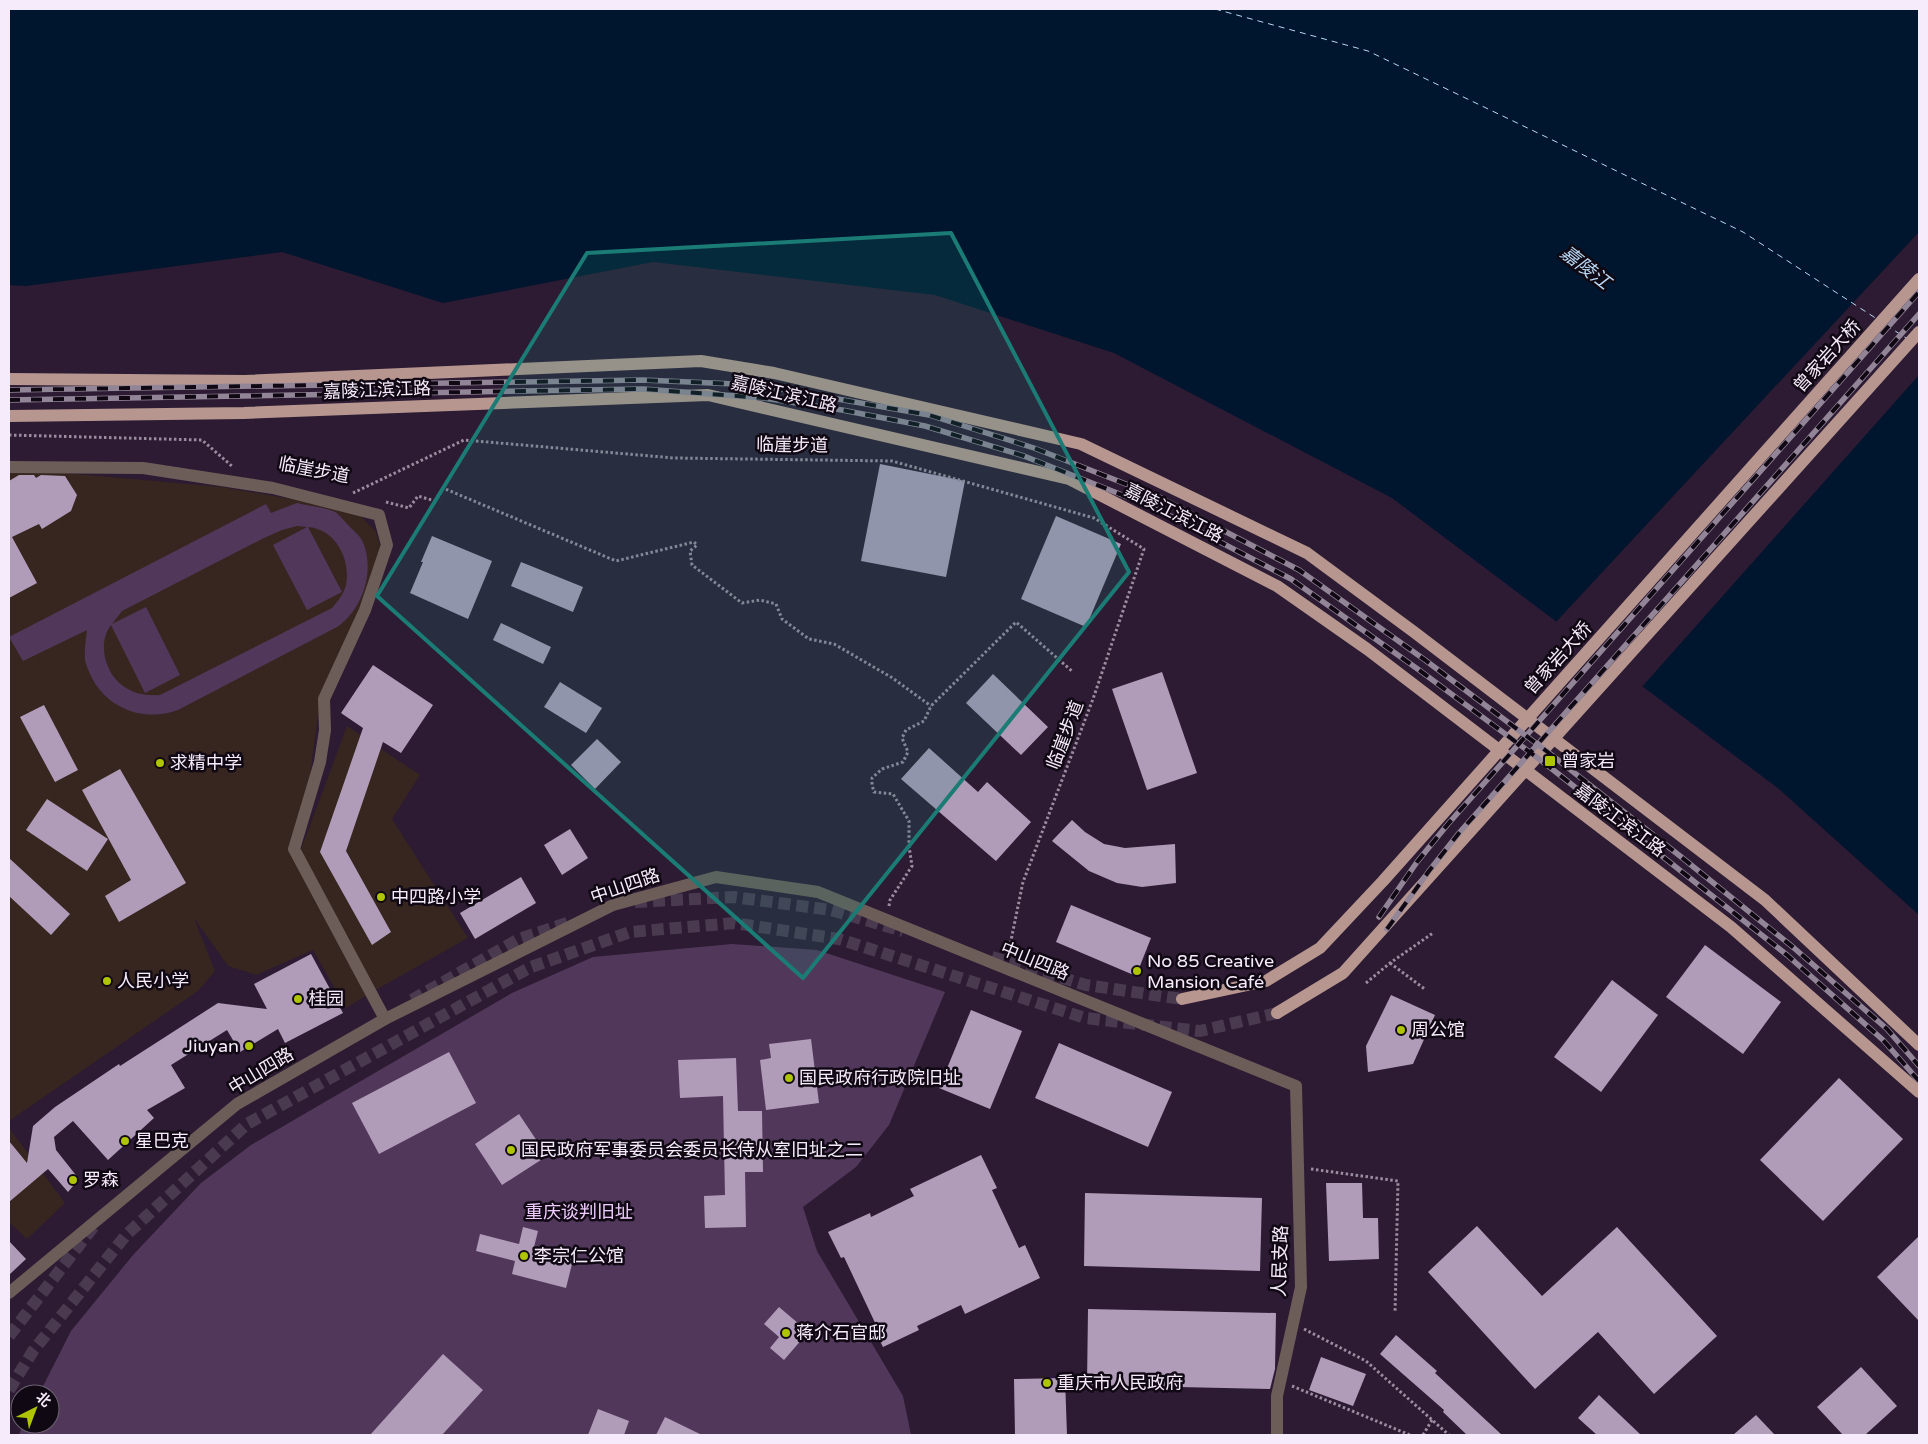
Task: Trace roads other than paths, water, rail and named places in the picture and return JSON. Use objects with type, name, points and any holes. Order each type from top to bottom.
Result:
[{"type":"main road","name":"曾家岩大桥","points":[[1182,998],[1266,981],[1320,948],[1919,279]]},
{"type":"main road","points":[[1277,1013],[1343,973],[1919,332]]},
{"type":"main road","name":"嘉陵江滨江路","points":[[9,379],[245,381],[700,361],[774,373],[1081,444],[1307,553],[1414,632],[1765,900],[1919,1045]]},
{"type":"main road","name":"嘉陵江滨江路","points":[[9,416],[244,413],[708,395],[1069,479],[1278,586],[1366,649],[1730,927],[1919,1092]]},
{"type":"street","points":[[9,467],[143,468],[273,488],[379,515],[387,545],[366,610],[324,699],[325,730],[320,762],[294,849],[385,1019]]},
{"type":"street","name":"中山四路","points":[[9,1292],[237,1104],[385,1019],[613,905],[716,877],[818,892],[1296,1086]]},
{"type":"street","name":"人民支路","points":[[1277,1435],[1277,1396],[1301,1287],[1296,1086]]},
{"type":"water","name":"嘉陵江","points":[[9,9],[1919,9],[1919,915],[1779,789],[1392,498],[1114,353],[935,295],[653,262],[443,303],[282,252],[26,286],[9,285]]},
{"type":"tunnel","points":[[635,902],[734,897],[831,910],[903,931]]},
{"type":"tunnel","points":[[412,1000],[519,939],[573,921]]},
{"type":"tunnel","points":[[9,1390],[33,1351],[126,1235],[247,1124],[531,967],[630,932],[734,923],[839,939],[1085,1018],[1200,1031],[1277,1013]]},
{"type":"tunnel","points":[[992,957],[1086,985],[1182,999]]},
{"type":"tunnel","points":[[9,1336],[94,1226]]},
{"type":"railway","points":[[1379,917],[1417,862],[1448,824],[1919,292]]},
{"type":"railway","points":[[1387,929],[1459,833],[1919,314]]},
{"type":"railway","points":[[9,390],[643,380],[758,385],[929,415],[1034,448],[1159,497],[1299,570],[1425,660],[1553,756],[1680,856],[1794,948],[1887,1029],[1919,1066]]},
{"type":"railway","points":[[9,400],[643,389],[764,398],[842,410],[925,426],[1024,456],[1155,508],[1291,579],[1419,670],[1547,765],[1787,955],[1883,1040],[1919,1081]]},
{"type":"place","name":"曾家岩","points":[[1550,761]]},
{"type":"place","name":"求精中学","points":[[160,763]]},
{"type":"place","name":"中四路小学","points":[[381,897]]},
{"type":"place","name":"No 85 Creative Mansion Café","points":[[1137,971]]},
{"type":"place","name":"人民小学","points":[[107,981]]},
{"type":"place","name":"桂园","points":[[298,999]]},
{"type":"place","name":"周公馆","points":[[1401,1030]]},
{"type":"place","name":"Jiuyan","points":[[249,1046]]},
{"type":"place","name":"国民政府行政院旧址","points":[[789,1078]]},
{"type":"place","name":"星巴克","points":[[125,1141]]},
{"type":"place","name":"国民政府军事委员会委员长侍从室旧址之二","points":[[511,1150]]},
{"type":"place","name":"罗森","points":[[73,1180]]},
{"type":"place","name":"李宗仁公馆","points":[[524,1256]]},
{"type":"place","name":"蒋介石官邸","points":[[786,1333]]},
{"type":"place","name":"重庆市人民政府","points":[[1047,1383]]},
{"type":"park label","name":"重庆谈判旧址","points":[[579,1212]]}]
